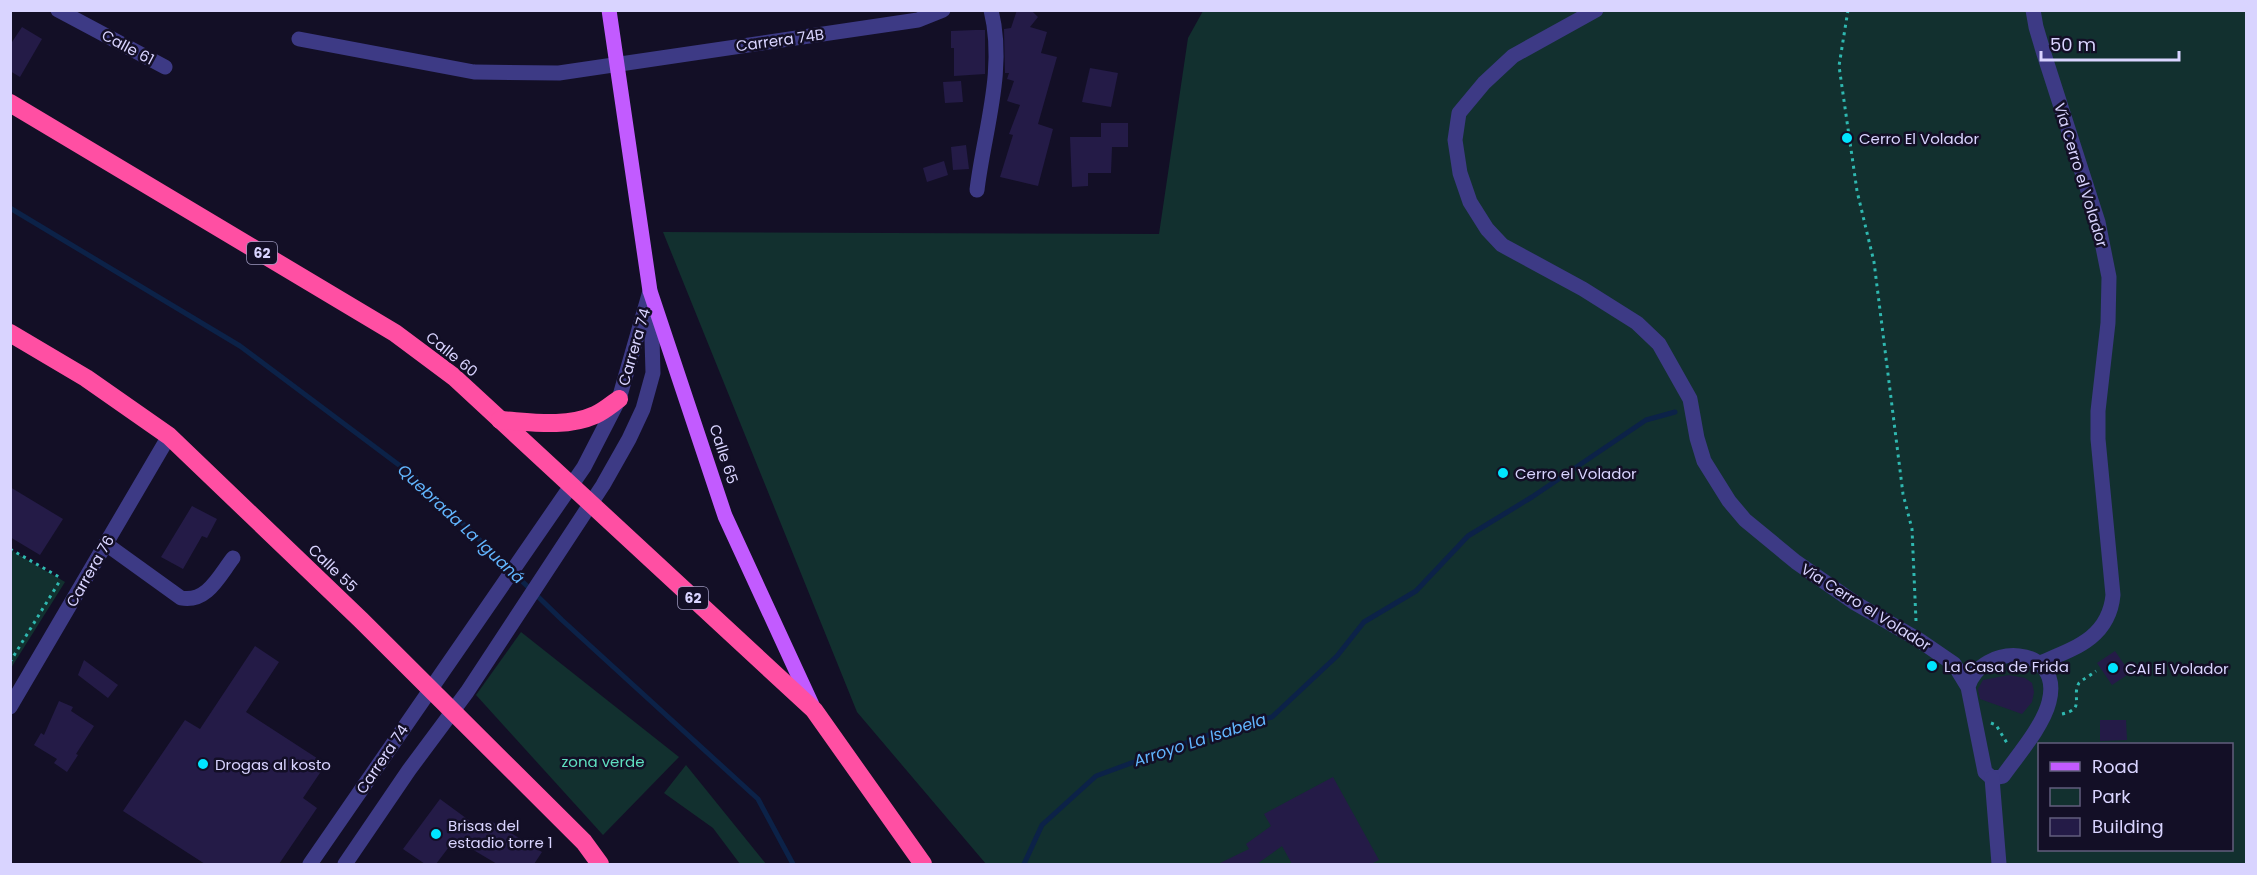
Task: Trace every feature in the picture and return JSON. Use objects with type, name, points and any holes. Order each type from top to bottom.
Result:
[{"type":"highway","name":"Calle 60","points":[[10,103],[395,333],[454,377],[814,710]]},
{"type":"highway","name":"Calle 55","points":[[10,333],[86,378],[169,436],[453,711],[584,842],[600,864]]},
{"type":"highway","points":[[500,420],[552,423],[574,421],[595,415],[620,399]]},
{"type":"highway","name":"Calle 65","points":[[814,710],[923,864]]},
{"type":"main road","name":"Calle 65","points":[[609,10],[650,291],[725,516],[814,710]]},
{"type":"street","name":"Calle 61","points":[[58,10],[165,68]]},
{"type":"street","name":"Carrera 74B","points":[[298,39],[474,72],[559,73],[918,20],[942,10]]},
{"type":"street","points":[[977,189],[995,80],[996,52],[991,10]]},
{"type":"street","name":"Vía Cerro el Volador","points":[[1596,10],[1513,56],[1484,83],[1460,113],[1455,140],[1460,173],[1470,202],[1486,229],[1502,246],[1610,306],[1637,323],[1659,344],[1690,399],[1704,461],[1729,501],[1745,520],[1796,562],[1836,590],[1954,664],[1968,687]]},
{"type":"street","name":"Vía Cerro el Volador","points":[[2033,10],[2044,54],[2098,222],[2109,277],[2108,323],[2098,411],[2098,439],[2114,595],[2112,608],[2105,625],[2093,636],[2040,663]]},
{"type":"street","name":"Carrera 74","points":[[310,864],[584,467],[620,399],[650,291]]},
{"type":"street","name":"Carrera 74","points":[[345,864],[409,770],[453,711],[630,439],[643,409],[653,373],[650,291]]},
{"type":"street","name":"Carrera 76","points":[[10,707],[169,436]]},
{"type":"street","points":[[105,544],[181,598],[193,600],[204,594],[233,558]]},
{"type":"street","points":[[1992,778],[2003,776],[2047,709],[2051,693],[2049,679],[2040,663],[2026,657],[1998,658],[1983,664],[1974,673],[1968,687],[1985,772],[1992,778],[1999,864]]},
{"type":"path","points":[[1848,10],[1839,66],[1857,191],[1874,262],[1903,494],[1912,529],[1915,613],[1919,640]]},
{"type":"path","points":[[11,551],[79,589]]},
{"type":"path","points":[[10,662],[61,579]]},
{"type":"path","points":[[2042,718],[2071,712],[2076,706],[2080,682],[2096,671]]},
{"type":"path","points":[[1989,722],[1996,725],[2008,744],[2019,753]]},
{"type":"green space","name":"Cerro el Volador","points":[[1203,11],[2246,11],[2246,864],[986,864],[857,712],[663,232],[1159,234],[1188,38]]},
{"type":"green space","points":[[11,550],[65,582],[11,668]]},
{"type":"green space","name":"zona verde","points":[[521,632],[679,757],[603,835],[476,695]]},
{"type":"green space","name":"zona verde","points":[[686,765],[766,864],[740,864],[713,828],[664,793]]},
{"type":"building","points":[[1017,10],[1031,10],[1038,17],[1030,27],[1047,32],[1041,53],[1057,57],[1038,124],[1053,129],[1038,186],[1000,177],[1013,135],[1009,134],[1020,105],[1007,101],[1014,81],[1007,79],[1009,73],[1005,73],[1004,29],[1011,28]]},
{"type":"building","points":[[22,27],[42,39],[20,77],[10,71],[10,45]]},
{"type":"building","points":[[985,30],[985,74],[954,76],[954,48],[951,48],[951,31]]},
{"type":"building","points":[[1090,68],[1118,73],[1111,107],[1082,102]]},
{"type":"building","points":[[961,81],[963,102],[945,103],[943,82]]},
{"type":"building","points":[[1101,123],[1128,123],[1128,147],[1112,147],[1111,173],[1088,173],[1088,186],[1072,187],[1070,137],[1101,137]]},
{"type":"building","points":[[966,145],[969,169],[953,170],[951,147]]},
{"type":"building","points":[[944,161],[948,175],[927,182],[923,168]]},
{"type":"building","points":[[10,487],[63,519],[40,555],[10,537]]},
{"type":"building","points":[[192,506],[217,519],[207,538],[202,536],[183,569],[161,557]]},
{"type":"building","name":"Drogas al kosto","points":[[255,646],[279,662],[246,712],[326,764],[303,798],[317,808],[279,864],[205,864],[123,811],[185,720],[200,729]]},
{"type":"building","name":"CAI El Volador","points":[[2115,651],[2130,673],[2112,685],[2097,663]]},
{"type":"building","points":[[84,660],[118,685],[108,698],[78,675]]},
{"type":"building","points":[[2009,675],[2025,678],[2032,683],[2034,692],[2032,702],[2022,714],[1980,699],[1978,689],[1983,680]]},
{"type":"building","points":[[59,701],[73,707],[71,711],[94,726],[67,772],[54,763],[57,759],[34,745],[41,733],[44,735]]},
{"type":"building","points":[[2100,720],[2126,720],[2127,740],[2100,741]]},
{"type":"building","points":[[1333,777],[1379,860],[1371,864],[1292,864],[1282,846],[1257,864],[1218,864],[1249,849],[1246,844],[1271,826],[1264,814]]},
{"type":"building","points":[[440,799],[485,832],[491,821],[542,852],[534,864],[497,864],[455,839],[436,864],[425,864],[403,849]]},
{"type":"waterway","name":"Quebrada La Iguaná","points":[[10,208],[240,346],[415,477],[562,620],[758,799],[793,864]]},
{"type":"waterway","name":"Arroyo La Isabela","points":[[1024,864],[1042,825],[1096,776],[1202,737],[1272,717],[1337,656],[1364,622],[1416,591],[1468,536],[1532,497],[1646,420],[1675,412]]},
{"type":"place","name":"Cerro El Volador","points":[[1847,138]]},
{"type":"place","name":"Cerro el Volador","points":[[1503,473]]},
{"type":"place","name":"La Casa de Frida","points":[[1932,666]]},
{"type":"place","name":"CAI El Volador","points":[[2113,668]]},
{"type":"place","name":"Drogas al kosto","points":[[203,764]]},
{"type":"place","name":"Brisas del estadio torre 1","points":[[436,834]]}]
